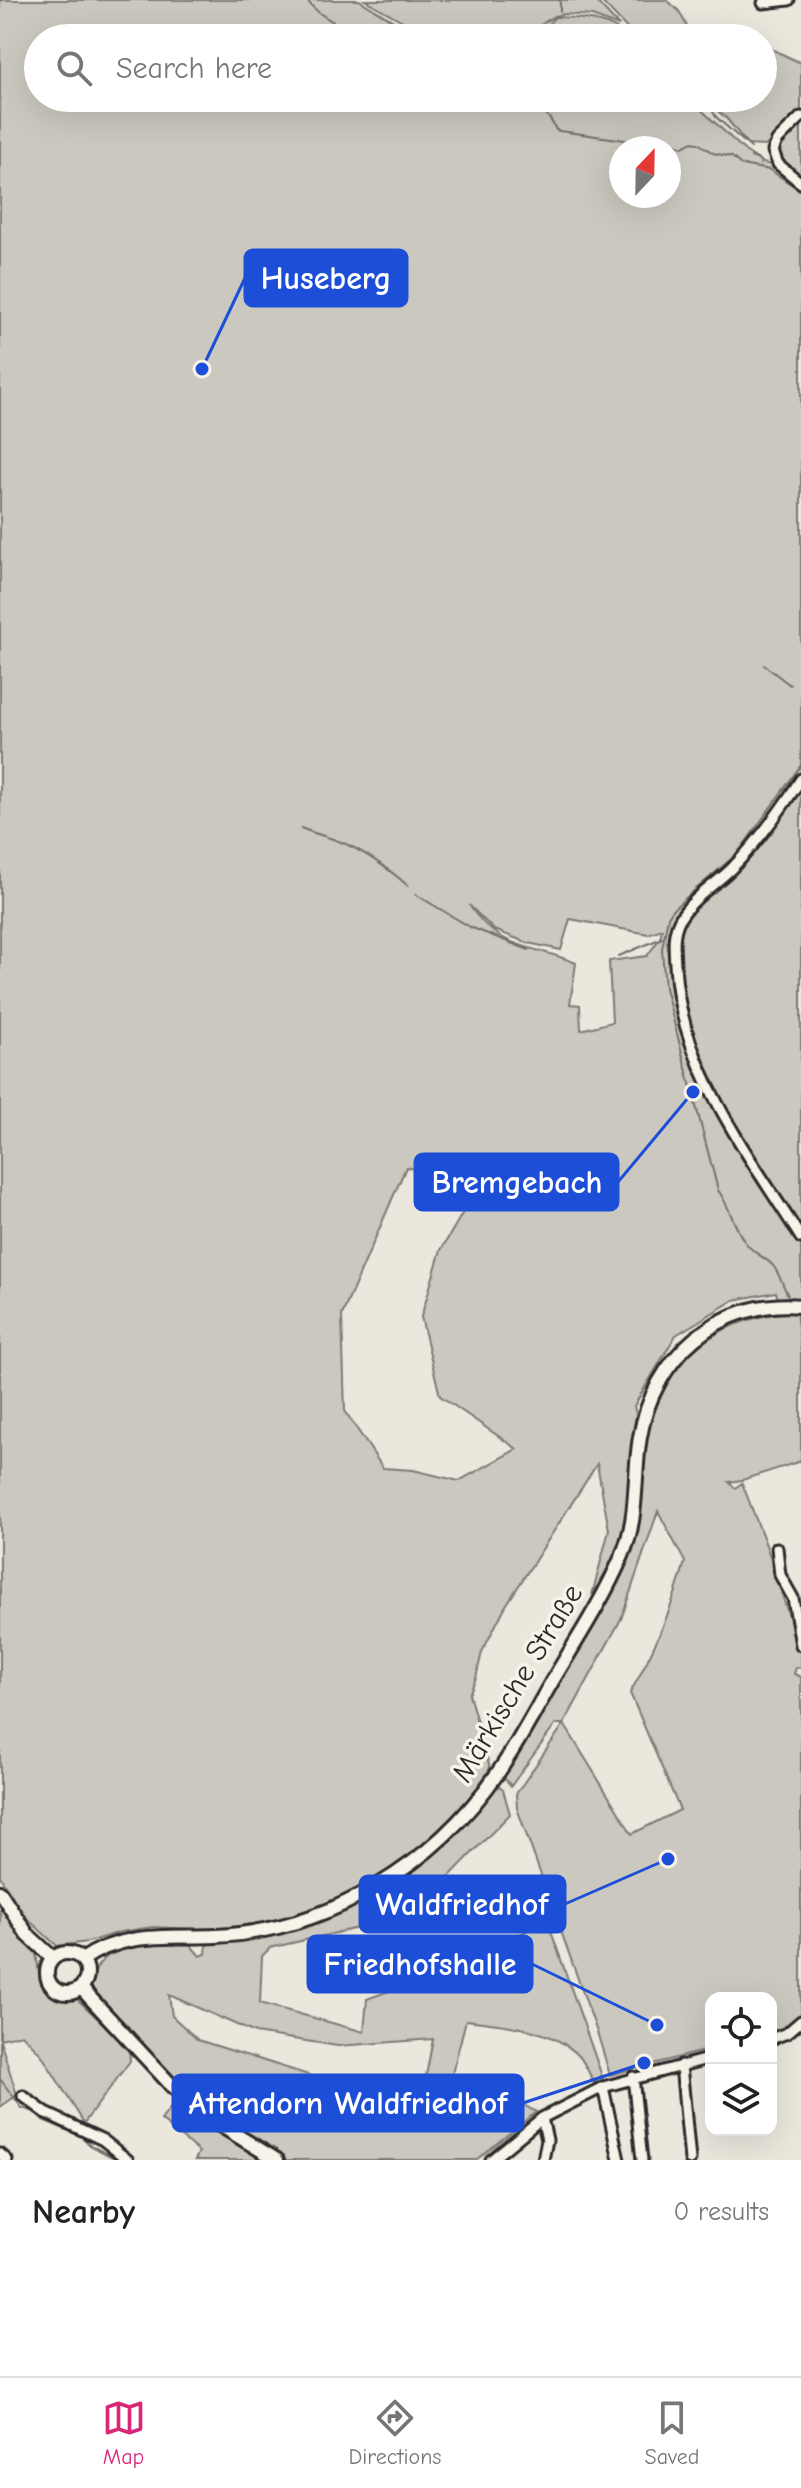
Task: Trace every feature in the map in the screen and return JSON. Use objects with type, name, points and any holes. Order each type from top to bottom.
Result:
[{"type":"main road","name":"Märkische Straße","points":[[82,1960],[106,1945],[127,1939],[247,1932],[277,1927],[323,1913],[365,1894],[426,1852],[457,1823],[500,1771],[623,1554],[635,1512],[639,1440],[644,1415],[658,1380],[681,1350],[706,1329],[766,1307],[801,1306]]},
{"type":"main road","points":[[0,1892],[27,1934],[53,1958]]},
{"type":"main road","points":[[65,1953],[82,1960],[87,1974],[81,1988],[67,1994],[53,1989],[46,1976],[53,1958],[65,1953]]},
{"type":"main road","points":[[81,1988],[173,2087],[210,2119],[277,2160]]},
{"type":"street","points":[[763,3],[789,0]]},
{"type":"street","points":[[801,117],[780,138],[773,151],[778,164],[801,183]]},
{"type":"street","points":[[801,779],[736,864],[686,910],[674,935],[676,978],[694,1054],[729,1120],[801,1238]]},
{"type":"street","points":[[777,1548],[780,1575],[793,1598],[801,1645]]},
{"type":"street","points":[[777,2037],[801,2021]]},
{"type":"street","points":[[491,2160],[542,2118],[603,2087],[705,2059]]},
{"type":"street","points":[[681,2065],[690,2160]]},
{"type":"street","points":[[633,2077],[642,2160]]},
{"type":"street","points":[[603,2087],[619,2160]]},
{"type":"street","points":[[23,2096],[46,2113],[103,2140],[128,2160]]},
{"type":"street","points":[[542,2118],[547,2140],[543,2160]]},
{"type":"street","points":[[0,2154],[7,2160]]},
{"type":"shaded area","points":[[0,0],[359,0],[399,24],[24,24],[24,112],[704,112],[745,151],[763,163],[773,165],[801,186],[801,1461],[729,1482],[735,1488],[742,1483],[766,1545],[801,1654],[801,1668],[796,1667],[794,1674],[801,1677],[801,2015],[785,2029],[777,2031],[777,1992],[705,1992],[705,2051],[610,2075],[517,1808],[516,1794],[564,1724],[556,1724],[511,1786],[505,1779],[505,1770],[611,1589],[631,1548],[640,1515],[649,1429],[657,1402],[669,1379],[684,1359],[703,1342],[725,1329],[751,1319],[781,1313],[776,1292],[734,1300],[676,1335],[634,1406],[636,1414],[630,1455],[627,1520],[621,1546],[592,1595],[609,1530],[597,1464],[505,1607],[482,1652],[469,1694],[490,1768],[477,1791],[424,1847],[362,1891],[275,1921],[210,1930],[153,1927],[57,1946],[18,1910],[0,1876]],"holes":[[[469,905],[494,930],[528,943],[561,950],[570,919],[648,934],[662,929],[660,938],[647,956],[609,961],[612,1022],[581,1030],[580,1005],[570,1004],[576,963],[505,939],[481,920]],[[406,1167],[479,1185],[441,1250],[421,1317],[440,1396],[517,1449],[459,1481],[413,1470],[383,1468],[345,1411],[342,1315]],[[658,1511],[685,1562],[662,1629],[630,1693],[680,1810],[632,1834],[564,1724],[621,1619]]]},
{"type":"shaded area","points":[[365,0],[595,0],[617,24],[592,16],[565,14],[554,16],[542,24],[408,24]]},
{"type":"shaded area","points":[[600,0],[667,0],[679,11],[686,24],[623,24]]},
{"type":"shaded area","points":[[555,17],[606,24],[548,24]]},
{"type":"shaded area","points":[[777,52],[801,63],[801,115],[765,146],[748,145],[719,112],[777,112]]},
{"type":"shaded area","points":[[801,121],[801,177],[782,162],[778,153],[782,143]]},
{"type":"shaded area","points":[[497,1785],[503,1790],[510,1814],[446,1880],[371,1925],[270,1948],[262,1956],[260,2003],[364,2032],[367,1999],[462,1964],[547,1920],[603,2079],[594,2083],[579,2056],[555,2039],[526,2029],[466,2020],[450,2082],[509,2097],[536,2112],[476,2160],[284,2160],[214,2117],[178,2085],[91,1990],[99,1964],[110,1954],[131,1946],[187,1941],[200,1956],[206,1954],[207,1941],[290,1929],[317,1921],[371,1897],[420,1867],[442,1849]],"holes":[[[169,1995],[255,2033],[338,2046],[433,2039],[425,2081],[321,2079],[198,2040],[172,2016]]]},
{"type":"shaded area","points":[[0,1906],[36,1953],[40,1980],[46,1990],[56,1997],[77,1999],[129,2048],[130,2061],[84,2123],[41,2054],[22,2034],[0,2039]]},
{"type":"shaded area","points":[[0,2040],[17,2095],[0,2107]]},
{"type":"shaded area","points":[[175,2102],[202,2123],[264,2160],[195,2160],[199,2152],[161,2120]]},
{"type":"waterway","points":[[307,0],[336,24]]},
{"type":"waterway","points":[[560,0],[560,11]]},
{"type":"waterway","points":[[541,112],[556,130],[639,144],[656,140],[683,147],[692,142],[698,143],[713,153],[732,157],[741,165],[770,170],[801,191]]},
{"type":"waterway","points":[[713,112],[751,148]]},
{"type":"waterway","points":[[751,157],[761,161],[760,165]]},
{"type":"waterway","points":[[764,665],[790,685]]},
{"type":"waterway","points":[[791,1302],[774,1267],[745,1242],[718,1190],[665,988],[662,949],[668,917],[673,909],[738,853],[801,765]]},
{"type":"waterway","points":[[301,828],[357,849],[408,886]]},
{"type":"waterway","points":[[415,894],[470,927],[529,950]]},
{"type":"waterway","points":[[619,956],[662,938]]},
{"type":"waterway","points":[[796,1311],[801,1352]]},
{"type":"waterway","points":[[0,2079],[22,2108],[81,2136],[90,2145],[118,2160]]},
{"type":"place","name":"Huseberg","points":[[202,369]]},
{"type":"place","name":"Bremgebach","points":[[693,1092]]},
{"type":"place","name":"Waldfriedhof","points":[[668,1859]]},
{"type":"place","name":"Friedhofshalle","points":[[657,2025]]},
{"type":"place","name":"Attendorn Waldfriedhof","points":[[644,2063]]}]
